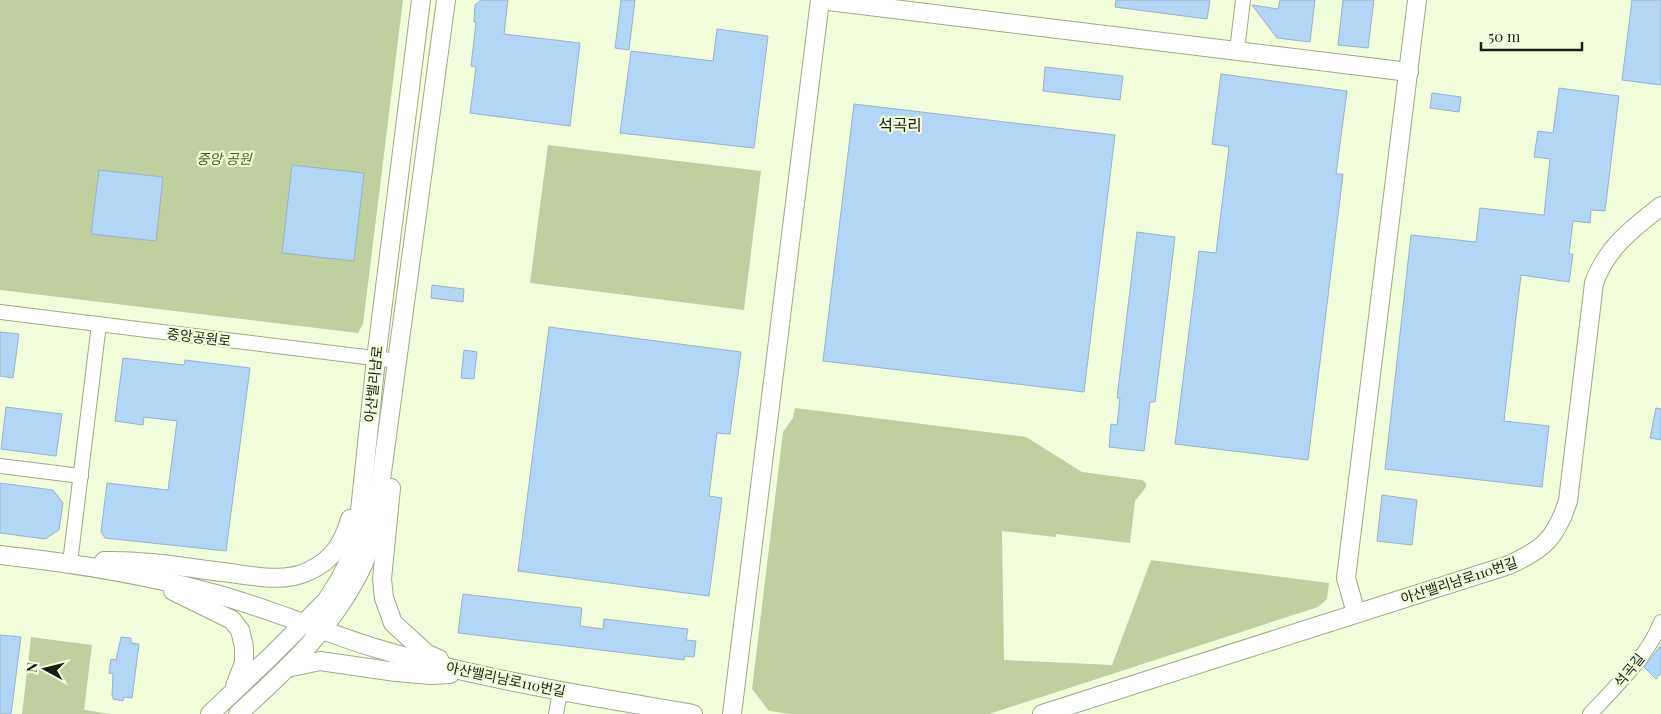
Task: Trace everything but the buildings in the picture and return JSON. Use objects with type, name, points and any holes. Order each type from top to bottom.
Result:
[{"type":"street","name":"아산밸리남로","points":[[210,714],[326,601],[348,563],[354,546],[359,520],[376,359],[421,0]]},
{"type":"street","name":"아산밸리남로","points":[[238,714],[288,668],[323,629],[341,606],[364,563],[375,524],[446,0]]},
{"type":"street","points":[[732,714],[820,0],[1408,72]]},
{"type":"street","points":[[1237,51],[1243,0]]},
{"type":"street","points":[[1356,613],[1346,578],[1418,0]]},
{"type":"street","name":"아산밸리남로110번길","points":[[1042,714],[1510,565],[1529,556],[1546,544],[1561,522],[1568,501],[1594,283],[1599,268],[1620,239],[1661,206]]},
{"type":"street","name":"중앙공원로","points":[[0,312],[398,362]]},
{"type":"street","points":[[70,563],[99,324]]},
{"type":"street","points":[[387,441],[393,466],[382,579],[384,598],[393,623],[427,654],[469,673]]},
{"type":"street","points":[[0,466],[81,476]]},
{"type":"street","points":[[70,563],[128,560],[271,578],[300,574],[321,564],[339,547],[345,537],[364,473]]},
{"type":"street","points":[[0,555],[70,563],[139,575],[232,620],[240,630],[244,647],[244,664],[232,693]]},
{"type":"street","name":"아산밸리남로110번길","points":[[139,575],[209,592],[372,647],[469,673],[693,714]]},
{"type":"street","name":"석곡길","points":[[1590,714],[1635,664],[1658,630],[1661,622]]},
{"type":"street","points":[[288,668],[320,661],[431,675],[469,673]]},
{"type":"street","points":[[556,714],[560,691]]},
{"type":"green space","name":"중앙 공원","points":[[0,0],[403,0],[363,324],[358,333],[0,290]]},
{"type":"green space","points":[[548,145],[761,171],[744,310],[530,283]]},
{"type":"green space","points":[[795,408],[1026,437],[1082,472],[1142,480],[1146,483],[1146,487],[1135,501],[1130,543],[1056,534],[1056,537],[1002,531],[1004,660],[1112,665],[1151,560],[1329,583],[1327,599],[1318,607],[989,714],[791,714],[769,711],[752,689],[783,432],[793,418]]},
{"type":"green space","points":[[31,637],[92,645],[84,710],[111,714],[22,714]]},
{"type":"district","name":"석곡리","points":[[900,124]]}]
